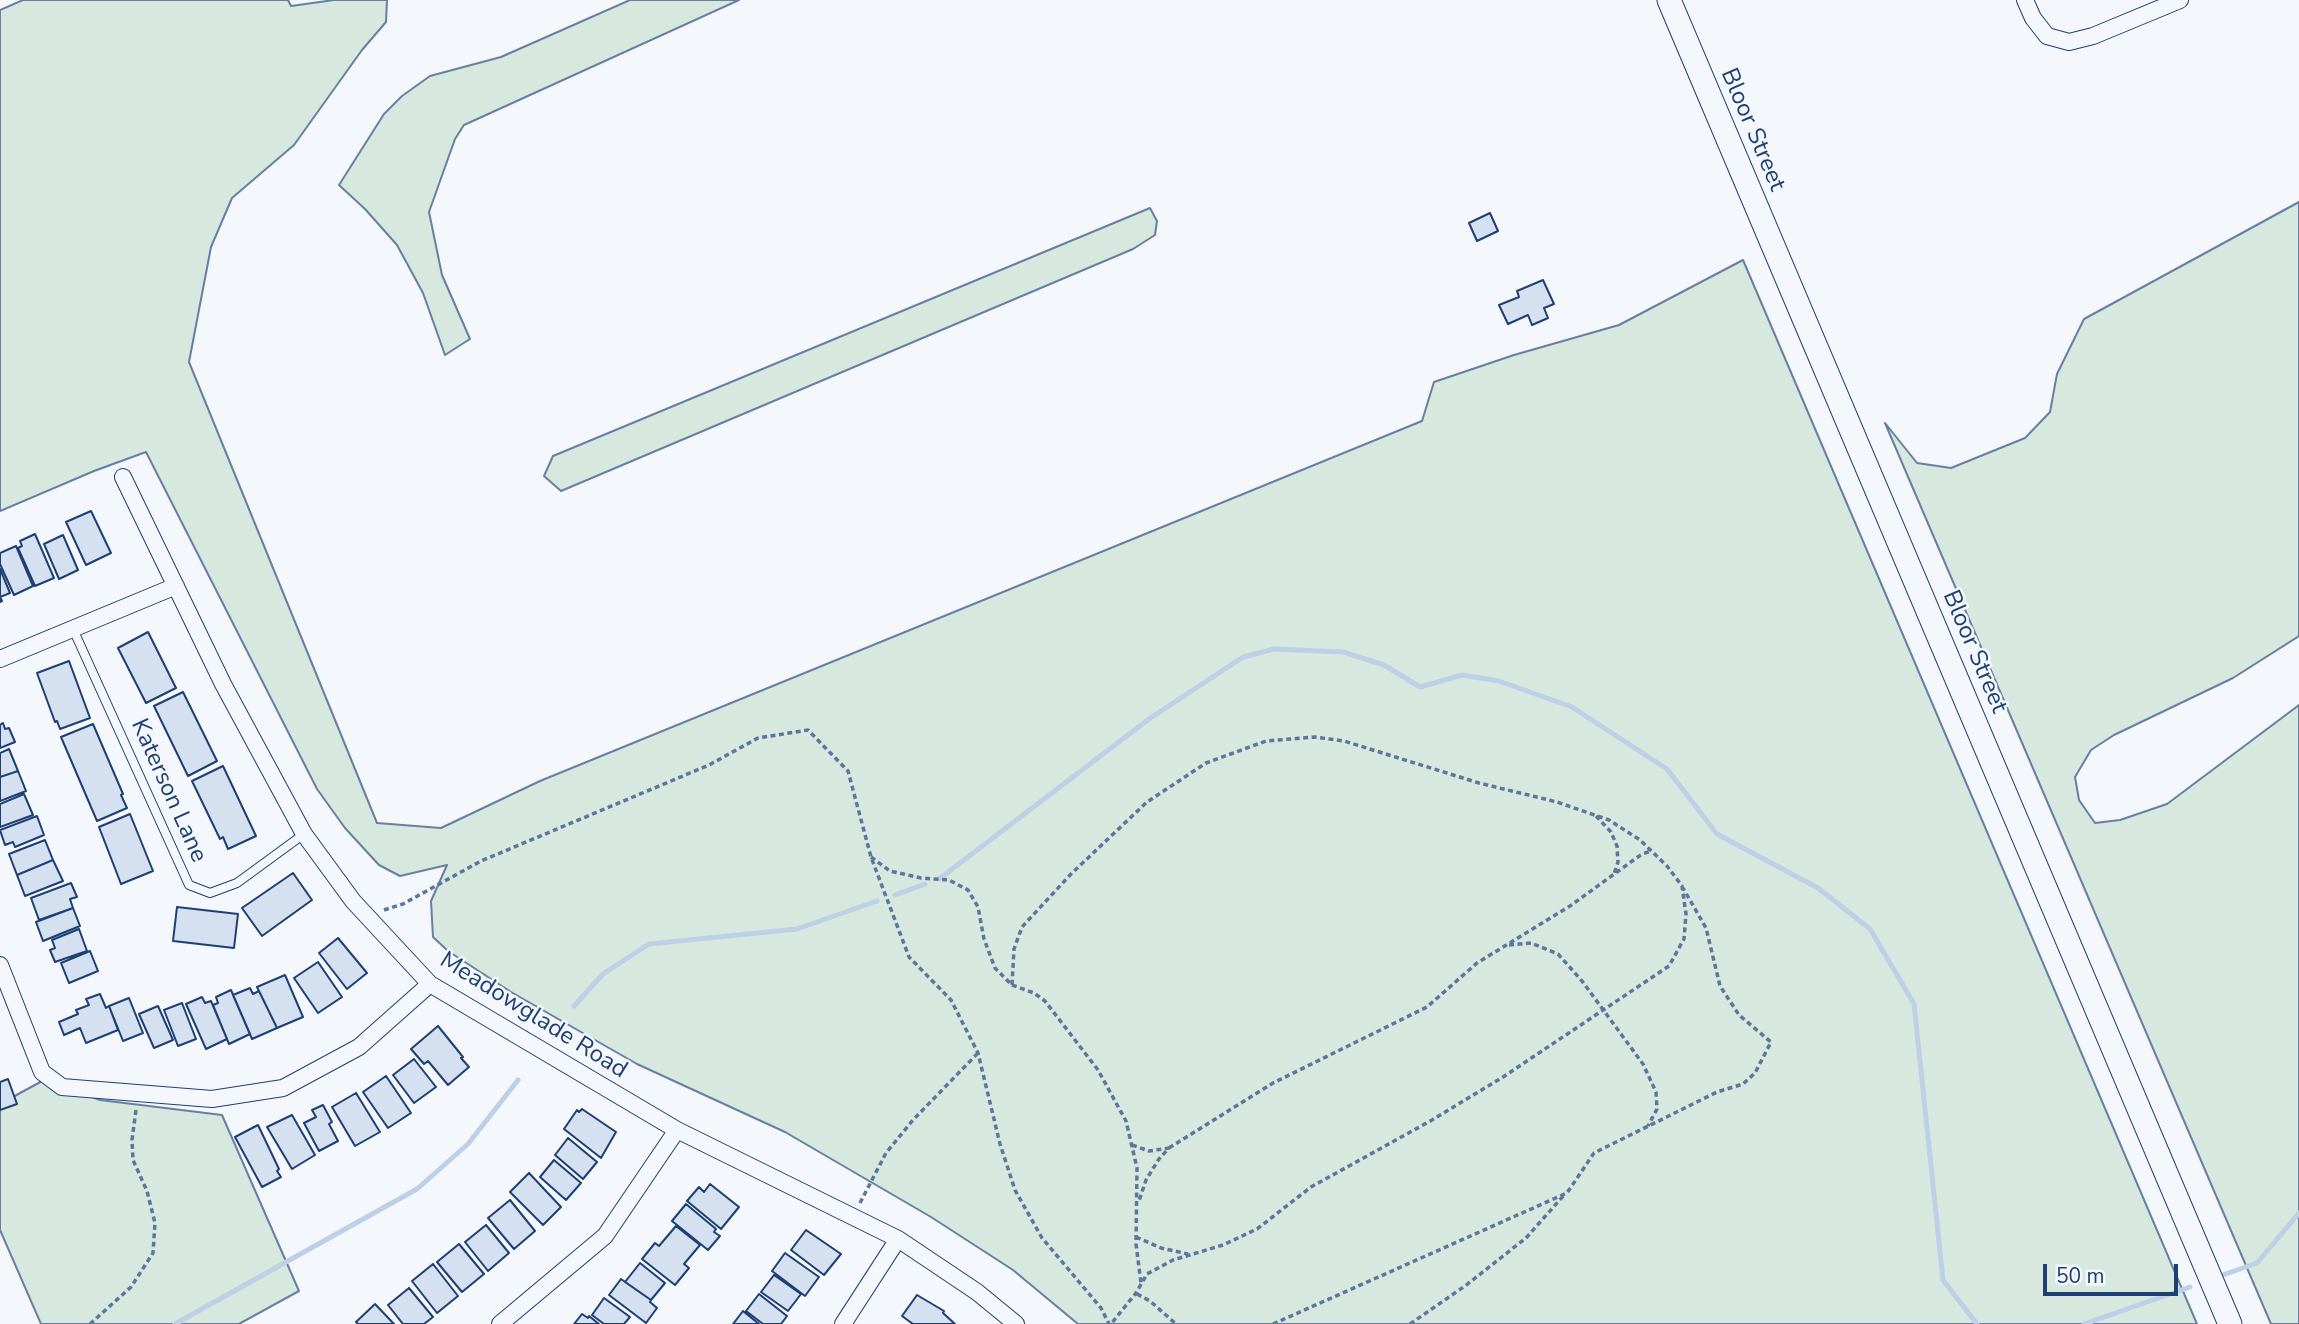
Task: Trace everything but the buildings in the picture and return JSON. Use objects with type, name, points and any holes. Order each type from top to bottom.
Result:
[{"type":"main road","name":"Bloor Street","points":[[1669,0],[2230,1324]]},
{"type":"street","points":[[2025,0],[2033,18],[2047,36],[2068,41],[2093,36],[2180,0]]},
{"type":"street","name":"Meadowglade Road","points":[[123,477],[223,684],[304,834],[353,901],[430,984],[677,1130],[898,1239],[977,1292],[1016,1324]]},
{"type":"street","points":[[0,659],[176,586]]},
{"type":"street","points":[[0,965],[42,1072],[62,1087],[212,1099],[283,1088],[359,1047],[430,984]]},
{"type":"street","points":[[500,1324],[605,1236],[677,1130]]},
{"type":"street","points":[[843,1324],[898,1239]]},
{"type":"lane","name":"Katerson Lane","points":[[73,629],[189,885],[210,893],[237,883],[304,834]]},
{"type":"path","points":[[367,915],[403,904],[481,861],[709,765],[758,738],[808,730],[848,771],[871,857],[909,957],[951,1000],[978,1053],[1000,1144],[1015,1190],[1041,1238],[1101,1308],[1110,1324],[1136,1293],[1147,1274],[1173,1260],[1223,1245],[1257,1228],[1311,1187],[1433,1120],[1604,1011],[1669,966],[1684,939],[1686,914],[1682,886]]},
{"type":"path","points":[[1012,985],[1014,949],[1022,927],[1071,874],[1147,802],[1206,763],[1266,741],[1315,737],[1344,741],[1479,783],[1558,802],[1609,820],[1640,840],[1667,866],[1682,886],[1706,929],[1720,986],[1739,1015],[1771,1042],[1755,1073],[1743,1084],[1717,1092],[1594,1153],[1567,1193],[1526,1238],[1465,1286],[1410,1324]]},
{"type":"path","points":[[1596,816],[1611,832],[1618,846],[1618,862],[1613,876]]},
{"type":"path","points":[[1138,1203],[1146,1180],[1169,1148],[1273,1083],[1427,1007],[1477,963],[1651,851]]},
{"type":"path","points":[[871,857],[890,871],[921,878],[949,880],[968,890],[978,907],[984,939],[995,968],[1012,985],[1034,993],[1045,1001],[1098,1070],[1126,1121],[1138,1168],[1136,1237],[1141,1285]]},
{"type":"path","points":[[1507,945],[1531,943],[1558,954],[1582,981],[1643,1064],[1656,1092],[1657,1109],[1648,1126]]},
{"type":"path","points":[[853,1217],[886,1153],[913,1119],[978,1053]]},
{"type":"path","points":[[90,1324],[131,1287],[153,1253],[155,1223],[147,1191],[133,1160],[132,1140],[139,1093]]},
{"type":"path","points":[[1132,1145],[1149,1151],[1169,1148]]},
{"type":"path","points":[[1273,1324],[1567,1193]]},
{"type":"path","points":[[1136,1237],[1161,1248],[1190,1255]]},
{"type":"path","points":[[1136,1293],[1177,1324]]},
{"type":"shaded area","points":[[23,0],[288,0],[291,6],[334,0],[387,0],[386,22],[362,50],[294,145],[232,198],[211,247],[189,362],[377,823],[441,828],[540,781],[1422,421],[1434,382],[1514,355],[1619,325],[1743,260],[2197,1324],[1078,1324],[1013,1270],[931,1217],[785,1132],[637,1064],[511,992],[448,951],[433,937],[431,901],[447,865],[400,876],[379,865],[345,828],[317,789],[146,452],[0,511],[0,10]]},
{"type":"shaded area","points":[[630,0],[739,0],[464,125],[455,139],[429,212],[442,275],[470,339],[445,355],[423,293],[397,245],[339,185],[384,114],[402,96],[430,76],[501,57]]},
{"type":"shaded area","points":[[2299,202],[2299,636],[2233,678],[2114,735],[2091,750],[2075,777],[2079,800],[2095,823],[2120,820],[2167,804],[2299,705],[2299,1324],[2271,1324],[1885,423],[1917,463],[1951,468],[2025,438],[2050,412],[2057,374],[2084,319]]},
{"type":"shaded area","points":[[1150,208],[1157,221],[1155,235],[1133,249],[561,491],[544,476],[553,456]]},
{"type":"shaded area","points":[[44,1080],[100,1100],[222,1115],[299,1291],[239,1324],[41,1324],[0,1230],[0,1104]]},
{"type":"waterway","points":[[939,879],[1149,719],[1243,657],[1274,649],[1343,652],[1384,665],[1420,687],[1462,675],[1499,681],[1572,707],[1667,769],[1717,834],[1818,888],[1870,929],[1914,1004],[1943,1280],[1977,1324]]},
{"type":"waterway","points":[[895,895],[925,884]]},
{"type":"waterway","points":[[574,1006],[603,974],[649,944],[797,929],[877,901]]},
{"type":"waterway","points":[[175,1324],[417,1189],[468,1144],[518,1080]]},
{"type":"waterway","points":[[2220,1276],[2257,1263],[2299,1213]]},
{"type":"waterway","points":[[2084,1324],[2190,1287]]}]
